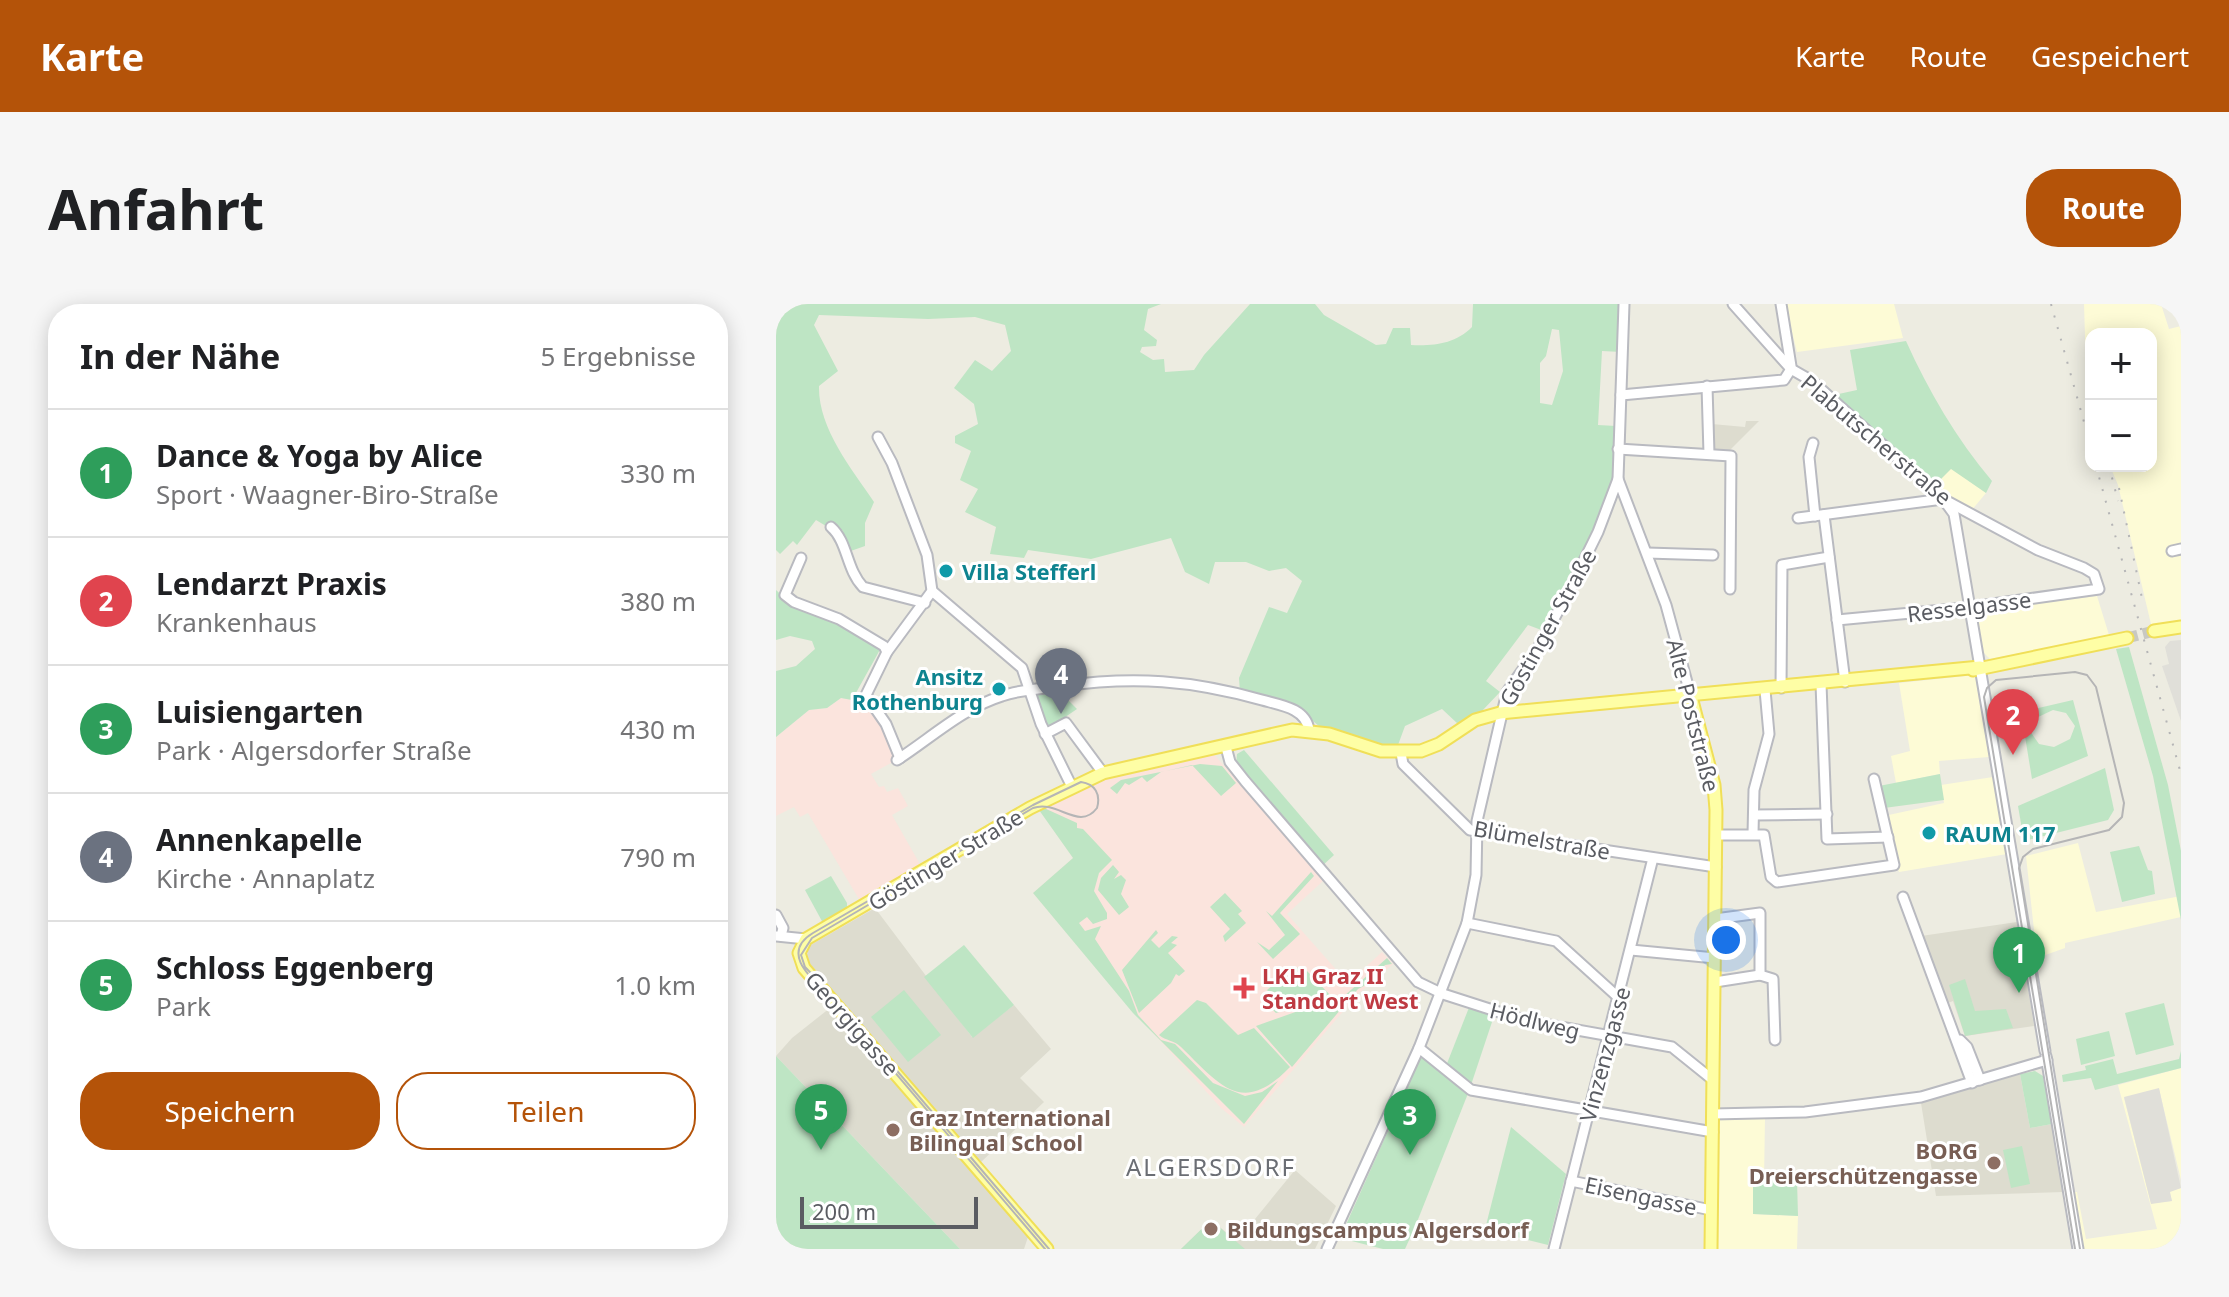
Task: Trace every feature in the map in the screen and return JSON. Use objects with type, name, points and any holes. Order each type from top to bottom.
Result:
[{"type":"main road","points":[[2154,631],[2181,627]]},
{"type":"main road","points":[[1500,713],[1941,672],[1969,672],[1980,667],[2127,638]]},
{"type":"main road","name":"Alte Poststraße","points":[[1691,697],[1714,785],[1716,835],[1711,1249]]},
{"type":"main road","name":"Göstinger Straße","points":[[803,944],[1072,787],[1103,773],[1292,730],[1309,730],[1401,753],[1439,744],[1475,720],[1500,713]]},
{"type":"main road","name":"Georgigasse","points":[[803,944],[804,968],[837,1002],[1040,1247]]},
{"type":"street","name":"Göstinger Straße","points":[[1500,713],[1507,692],[1538,648],[1574,582],[1618,479],[1626,345],[1624,304]]},
{"type":"street","points":[[1621,395],[1784,380],[1791,369],[1733,304]]},
{"type":"street","name":"Plabutscherstraße","points":[[1781,304],[1791,369],[1812,381],[1943,499],[2038,550],[2084,568],[2094,574],[2099,589]]},
{"type":"street","points":[[1707,386],[1709,454]]},
{"type":"street","points":[[878,437],[892,463],[927,555],[932,591],[887,652],[866,695],[886,724],[899,759],[937,731],[988,701],[1030,689],[1101,680],[1189,682],[1299,712],[1308,720],[1309,730]]},
{"type":"street","points":[[1813,443],[1809,457],[1829,557],[1845,682]]},
{"type":"street","points":[[1618,449],[1731,458],[1730,589]]},
{"type":"street","name":"Alte Poststraße","points":[[1618,479],[1671,620],[1691,697]]},
{"type":"street","points":[[1798,518],[1943,499],[1954,514],[2078,1249]]},
{"type":"street","points":[[831,527],[839,534],[847,564],[863,587],[925,603]]},
{"type":"street","points":[[1647,553],[1713,555]]},
{"type":"street","points":[[1781,688],[1782,567],[1787,562],[1829,557]]},
{"type":"street","points":[[801,558],[785,595],[839,619],[884,646],[887,652]]},
{"type":"street","name":"Resselgasse","points":[[1837,620],[1969,607],[2099,589]]},
{"type":"street","points":[[932,591],[1019,664],[1045,734],[1072,787]]},
{"type":"street","points":[[1821,684],[1827,839],[1888,837]]},
{"type":"street","points":[[1753,834],[1754,790],[1769,734],[1765,690]]},
{"type":"street","points":[[1327,1249],[1443,994],[1467,923],[1476,875],[1476,832],[1500,713]]},
{"type":"street","points":[[1045,734],[1066,723],[1103,773]]},
{"type":"street","points":[[1226,747],[1230,762],[1245,781],[1382,942],[1418,982],[1443,994]]},
{"type":"street","name":"Blümelstraße","points":[[1401,753],[1403,764],[1464,825],[1476,832],[1716,867]]},
{"type":"street","points":[[1716,835],[1764,835],[1772,880],[1777,882],[1894,865],[1874,779]]},
{"type":"street","points":[[1754,815],[1827,814]]},
{"type":"street","name":"Vinzenzgasse","points":[[1554,1249],[1653,858]]},
{"type":"street","points":[[1903,897],[1957,1038],[1967,1047],[1976,1081]]},
{"type":"street","points":[[1715,919],[1760,913],[1760,975]]},
{"type":"street","points":[[776,915],[783,928],[778,936],[803,944]]},
{"type":"street","points":[[1467,923],[1556,941],[1619,998]]},
{"type":"street","points":[[1631,950],[1715,958]]},
{"type":"street","points":[[1715,982],[1760,975],[1773,979],[1775,1040]]},
{"type":"street","name":"Hödlweg","points":[[1443,994],[1527,1021],[1672,1047],[1713,1080]]},
{"type":"street","points":[[1419,1048],[1471,1090],[1713,1132]]},
{"type":"street","points":[[1713,1114],[1778,1114],[1921,1097],[2046,1056]]},
{"type":"street","name":"Eisengasse","points":[[1571,1181],[1711,1210]]},
{"type":"shaded area","points":[[1785,304],[1894,304],[1903,338],[1797,352]]},
{"type":"shaded area","points":[[2084,304],[2161,304],[2169,329],[2181,326],[2181,622],[2151,624],[2113,472],[2157,472],[2157,328],[2085,328],[2085,336]]},
{"type":"shaded area","points":[[1746,421],[1759,421],[1728,452],[1713,451],[1712,424],[1745,427]]},
{"type":"shaded area","points":[[1951,468],[1986,493],[1971,511],[1934,486]]},
{"type":"shaded area","points":[[2097,596],[2109,635],[1990,659],[1982,651],[1975,611]]},
{"type":"shaded area","points":[[2181,640],[2181,721],[2162,666],[2169,664],[2165,647],[2170,641]]},
{"type":"shaded area","points":[[1975,675],[1989,757],[1939,761],[1940,774],[1896,783],[1891,756],[1910,751],[1899,683]]},
{"type":"shaded area","points":[[841,698],[868,702],[886,724],[900,758],[871,774],[879,787],[884,786],[887,792],[898,788],[908,806],[892,815],[921,866],[860,901],[808,813],[800,817],[794,807],[776,816],[776,737],[809,710],[827,708]]},
{"type":"shaded area","points":[[1213,753],[1323,881],[1287,914],[1348,983],[1382,952],[1393,964],[1358,994],[1244,1127],[1221,1108],[1117,993],[1033,893],[1073,858],[1038,808],[1093,781]]},
{"type":"shaded area","points":[[1993,777],[2007,854],[1899,872],[1884,816],[1944,803],[1941,785]]},
{"type":"shaded area","points":[[2078,843],[2096,912],[2181,896],[2181,917],[2065,943],[2065,948],[2037,958],[2026,856]]},
{"type":"shaded area","points":[[875,908],[972,1037],[1014,1005],[1051,1049],[1020,1078],[1044,1102],[980,1163],[806,959],[809,946]]},
{"type":"shaded area","points":[[2017,922],[2034,1026],[1965,1036],[1953,1001],[1948,1003],[1921,936]]},
{"type":"shaded area","name":"Graz International Bilingual School","points":[[835,1004],[1028,1237],[1024,1249],[960,1249],[776,1056],[792,1038]]},
{"type":"shaded area","points":[[2181,1068],[2181,1180],[2159,1089],[2124,1098],[2151,1203],[2172,1201],[2169,1191],[2181,1188],[2181,1249],[2073,1249],[2064,1192],[2077,1192],[2086,1239],[2157,1229],[2118,1085]]},
{"type":"shaded area","name":"BORG Dreierschützengasse","points":[[2020,1074],[2030,1128],[2052,1124],[2064,1192],[1936,1196],[1921,1103]]},
{"type":"shaded area","points":[[2159,1088],[2181,1188],[2170,1192],[2172,1201],[2151,1204],[2124,1097]]},
{"type":"shaded area","points":[[1722,1117],[1765,1118],[1764,1180],[1753,1180],[1753,1214],[1798,1216],[1797,1249],[1707,1249],[1705,1125]]},
{"type":"shaded area","points":[[1295,1170],[1336,1206],[1315,1249],[1181,1249],[1211,1220],[1237,1241]]},
{"type":"green space","points":[[776,304],[1161,304],[1148,309],[1144,330],[1157,340],[1156,346],[1142,347],[1140,352],[1153,360],[1164,359],[1165,372],[1194,370],[1250,304],[1315,304],[1324,315],[1376,345],[1386,344],[1393,328],[1410,328],[1411,345],[1420,345],[1444,343],[1465,333],[1472,327],[1473,304],[1622,304],[1621,352],[1602,351],[1598,425],[1616,426],[1612,481],[1592,536],[1544,631],[1528,625],[1486,681],[1500,692],[1482,711],[1458,724],[1442,709],[1405,726],[1398,745],[1382,747],[1319,726],[1298,709],[1240,692],[1239,678],[1269,607],[1287,613],[1302,581],[1286,568],[1269,571],[1246,562],[1215,562],[1209,584],[1185,572],[1171,538],[1091,559],[1028,550],[1024,558],[990,554],[996,527],[965,512],[978,489],[960,480],[971,451],[955,443],[955,436],[978,424],[974,404],[954,388],[975,360],[992,371],[1011,351],[1005,325],[975,317],[928,319],[819,315],[814,325],[838,371],[819,386],[824,417],[846,461],[874,502],[865,523],[865,546],[845,553],[843,531],[829,522],[826,526],[816,520],[797,545],[793,541],[780,554],[776,550]],"holes":[[[1552,329],[1559,330],[1563,371],[1552,405],[1540,403],[1540,363],[1546,356]]]},
{"type":"green space","points":[[1906,341],[1944,414],[1992,481],[1986,493],[1951,469],[1934,486],[1834,395],[1857,390],[1850,350]]},
{"type":"green space","points":[[776,590],[788,601],[843,622],[882,646],[852,700],[841,698],[827,708],[809,710],[776,737],[776,671],[796,666],[815,649],[812,641],[790,636],[776,640]]},
{"type":"green space","points":[[2129,647],[2168,785],[2181,851],[2181,920],[2153,776],[2116,649]]},
{"type":"green space","points":[[1065,691],[1066,698],[1077,709],[1046,730],[1035,695]]},
{"type":"green space","points":[[2073,700],[2088,756],[2032,779],[2021,712]],"holes":[[[2053,710],[2066,713],[2075,726],[2070,739],[2054,747],[2039,744],[2030,731],[2036,718]]]},
{"type":"green space","points":[[1244,750],[1334,855],[1321,867],[1236,764],[1237,754]]},
{"type":"green space","points":[[1192,766],[1222,766],[1236,783],[1221,796]]},
{"type":"green space","points":[[2105,768],[2114,810],[2108,820],[2024,841],[2018,806]]},
{"type":"green space","points":[[1165,771],[1147,782],[1142,777],[1129,785],[1125,783],[1117,794],[1110,788],[1121,780]]},
{"type":"green space","points":[[1940,774],[1944,800],[1884,808],[1879,786]]},
{"type":"green space","points":[[1044,808],[1077,823],[1077,828],[1083,829],[1112,860],[1099,873],[1094,891],[1107,913],[1107,919],[1093,924],[1087,917],[1079,923],[1085,931],[1101,926],[1095,939],[1129,991],[1138,1015],[1161,1040],[1175,1044],[1213,1083],[1245,1096],[1262,1092],[1278,1081],[1244,1124],[1133,1013],[1033,893],[1073,858],[1039,810]]},
{"type":"green space","points":[[2139,846],[2148,870],[2152,871],[2155,894],[2122,902],[2110,852]]},
{"type":"green space","points":[[1113,865],[1119,872],[1114,879],[1121,875],[1126,880],[1121,894],[1129,907],[1119,915],[1098,890],[1101,878]]},
{"type":"green space","points":[[1311,872],[1314,876],[1280,913],[1300,934],[1273,959],[1257,942],[1269,950],[1285,935],[1266,911],[1272,916]]},
{"type":"green space","points":[[831,876],[847,903],[847,909],[823,923],[805,890]]},
{"type":"green space","points":[[1225,893],[1242,911],[1238,914],[1246,923],[1225,942],[1223,936],[1230,929],[1210,907]]},
{"type":"green space","points":[[1156,930],[1158,933],[1151,940],[1159,948],[1172,936],[1178,937],[1171,943],[1177,945],[1168,953],[1185,971],[1179,976],[1176,974],[1171,983],[1139,1013],[1122,970]]},
{"type":"green space","points":[[964,945],[1014,1005],[973,1038],[924,977]]},
{"type":"green space","points":[[1387,958],[1392,964],[1385,965],[1370,983],[1358,989],[1292,1067],[1256,1026],[1332,999],[1334,1005]]},
{"type":"green space","points":[[1297,967],[1303,974],[1307,971],[1331,996],[1276,1013],[1270,1007],[1277,1000],[1267,990],[1274,984],[1277,987]]},
{"type":"green space","points":[[1965,979],[1975,1011],[2006,1009],[2013,1028],[1965,1036],[1949,985]]},
{"type":"green space","points":[[904,990],[941,1035],[908,1062],[871,1017]]},
{"type":"green space","points":[[1197,1000],[1206,1003],[1238,1035],[1254,1028],[1290,1067],[1273,1082],[1245,1093],[1220,1083],[1178,1045],[1159,1035]]},
{"type":"green space","points":[[2164,1003],[2174,1045],[2136,1055],[2125,1013]]},
{"type":"green space","points":[[1470,1005],[1495,1013],[1470,1088],[1446,1066]]},
{"type":"green space","points":[[2109,1031],[2115,1056],[2081,1065],[2076,1039]]},
{"type":"green space","points":[[2181,1051],[2181,1068],[2095,1090],[2091,1078],[2063,1082],[2062,1075],[2086,1070],[2085,1066],[2113,1059],[2117,1074],[2179,1059]]},
{"type":"green space","points":[[1422,1055],[1469,1091],[1415,1227],[1405,1249],[1383,1249],[1340,1238]]},
{"type":"green space","points":[[776,1056],[960,1249],[776,1249]]},
{"type":"green space","points":[[2035,1071],[2043,1076],[2052,1124],[2030,1128],[2020,1074]]},
{"type":"green space","points":[[1511,1127],[1566,1174],[1548,1245],[1485,1229]]},
{"type":"green space","points":[[2022,1146],[2030,1184],[2011,1188],[2003,1150]]},
{"type":"green space","points":[[1753,1180],[1797,1180],[1798,1216],[1753,1214]]},
{"type":"green space","name":"Bildungscampus Algersdorf","points":[[1211,1220],[1245,1249],[1181,1249]]},
{"type":"tunnel","points":[[2127,638],[2154,631]]},
{"type":"tram line","points":[[2075,1249],[1984,697],[1987,688],[1996,680],[2075,672],[2087,675],[2096,687],[2124,803],[2122,817],[2109,830],[2033,849],[2023,857],[2019,868],[2080,1249]]},
{"type":"tram line","points":[[1045,1249],[836,1003],[811,978],[804,969],[799,951],[813,933],[1033,805],[1081,782],[1093,787],[1097,794],[1097,808],[1090,815],[1075,816],[1042,806],[1033,808],[812,938],[801,955],[805,967],[1049,1249]]},
{"type":"railway","points":[[2051,304],[2085,426]]},
{"type":"railway","points":[[2098,472],[2181,774]]},
{"type":"railway","points":[[2111,472],[2118,501]]},
{"type":"railway","points":[[2119,488],[2143,603]]},
{"type":"place","name":"Villa Stefferl","points":[[946,571]]},
{"type":"place","name":"Ansitz Rothenburg","points":[[999,689]]},
{"type":"place","name":"Annenkapelle","points":[[1061,714]]},
{"type":"place","name":"Lendarzt Praxis","points":[[2013,755]]},
{"type":"place","name":"RAUM 117","points":[[1929,833]]},
{"type":"place","name":"LKH Graz II Standort West","points":[[1244,988]]},
{"type":"place","name":"Dance & Yoga by Alice","points":[[2019,993]]},
{"type":"place","name":"Graz International Bilingual School","points":[[893,1130]]},
{"type":"place","name":"Schloss Eggenberg","points":[[821,1150]]},
{"type":"place","name":"Luisiengarten","points":[[1410,1155]]},
{"type":"place","name":"BORG Dreierschützengasse","points":[[1994,1163]]},
{"type":"place","name":"Bildungscampus Algersdorf","points":[[1211,1229]]},
{"type":"district","name":"ALGERSDORF","points":[[1211,1166]]}]
